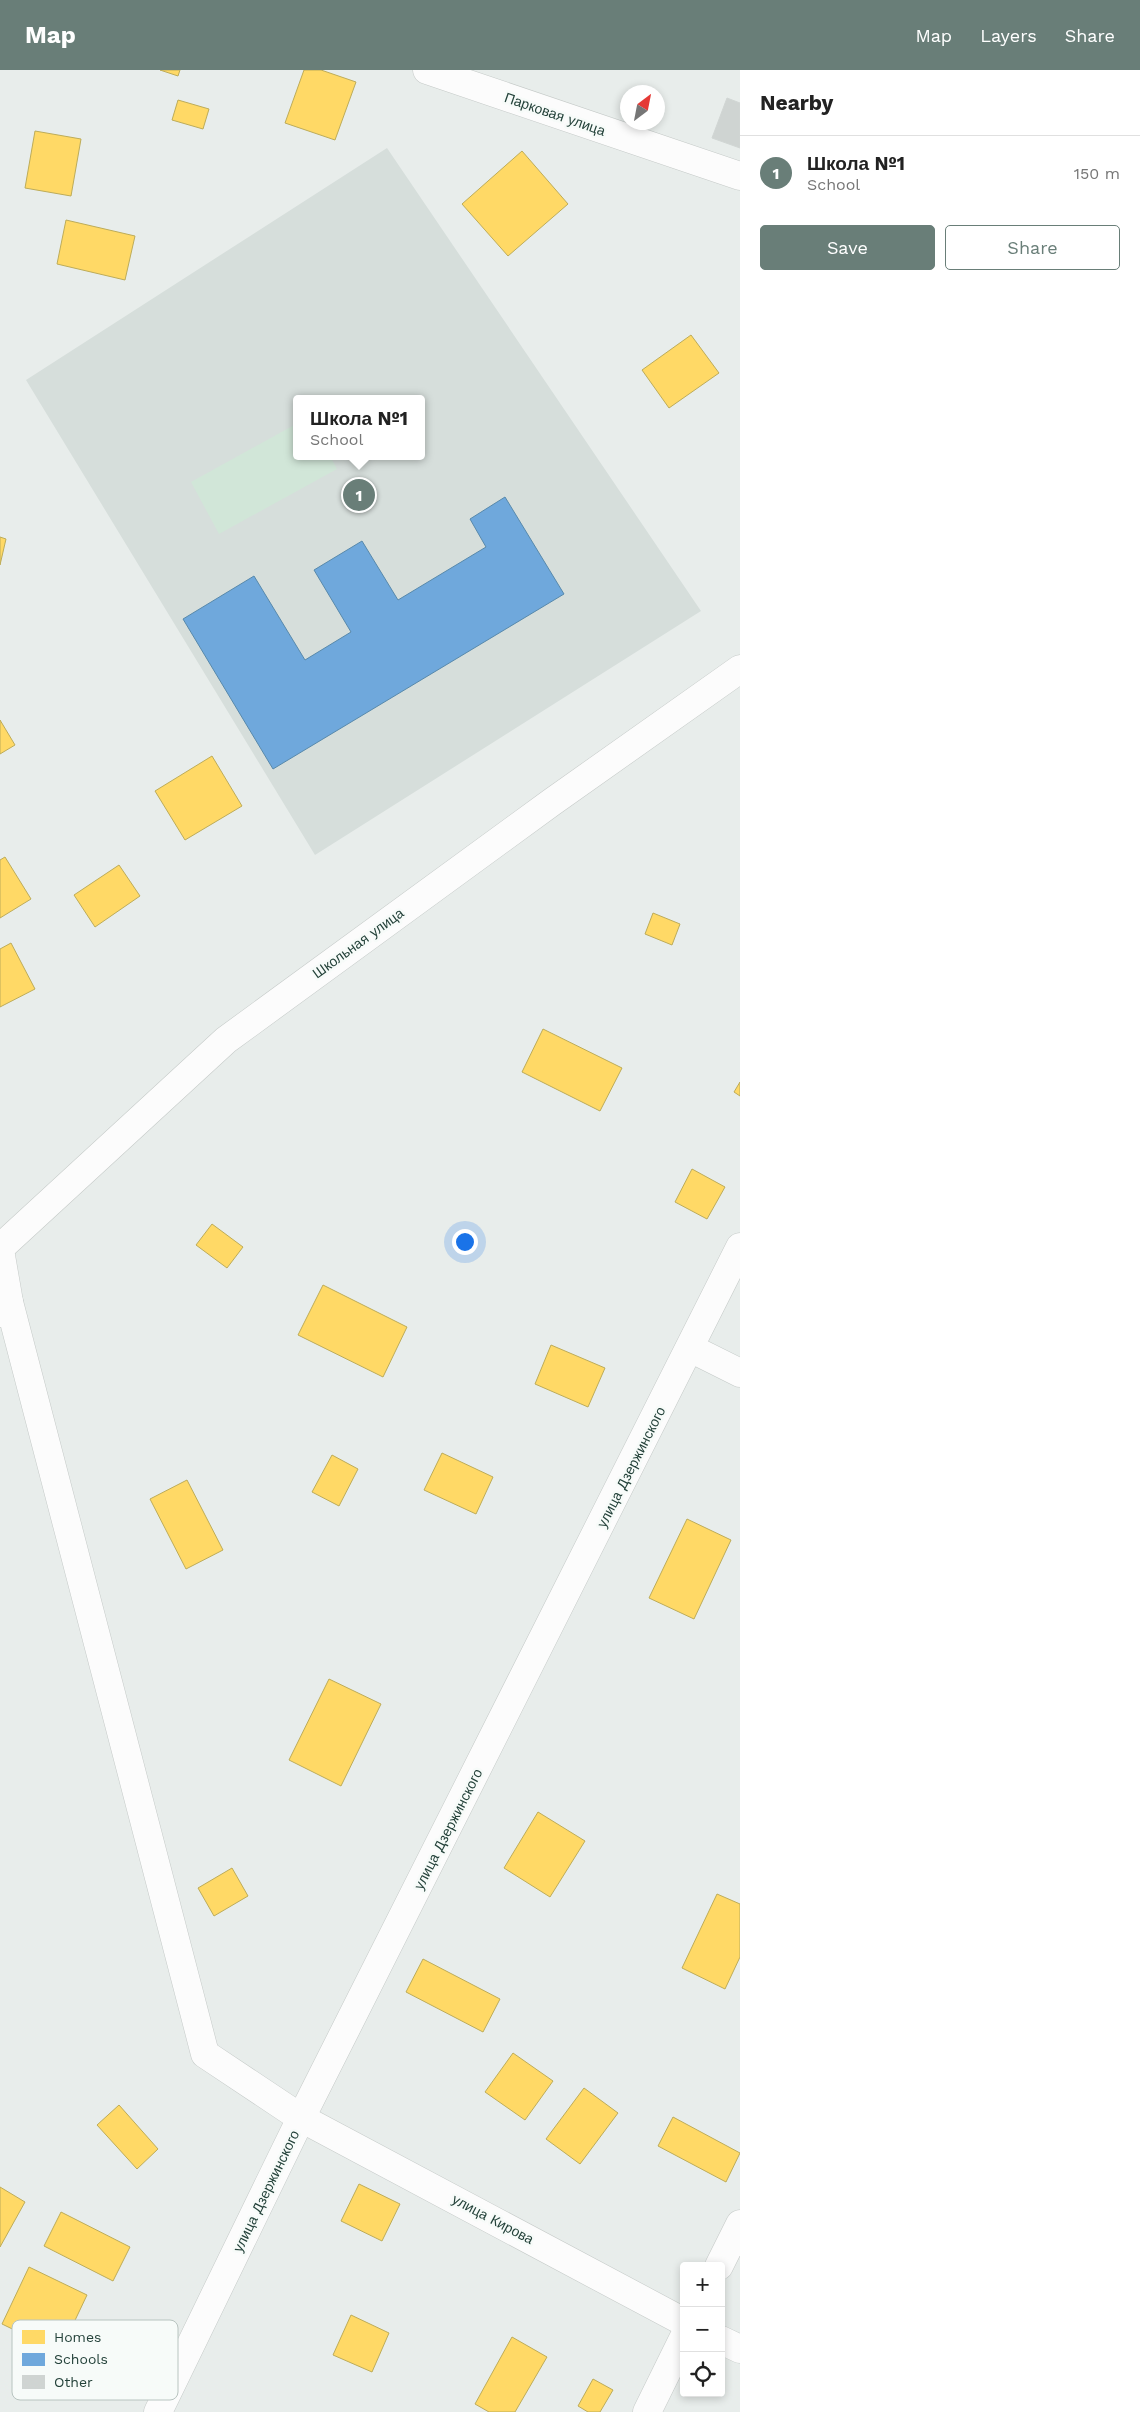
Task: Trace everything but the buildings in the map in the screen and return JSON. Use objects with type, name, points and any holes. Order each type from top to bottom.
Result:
[{"type":"street","name":"Парковая улица","points":[[427,70],[740,176]]},
{"type":"street","name":"Школьная улица","points":[[5,1308],[0,1249],[226,1040],[552,802],[740,669]]},
{"type":"street","name":"улица Дзержинского","points":[[178,2371],[302,2118],[740,1246]]},
{"type":"street","name":"улица Кирова","points":[[5,1308],[205,2054],[302,2118],[680,2320]]},
{"type":"street","points":[[690,1348],[740,1372]]},
{"type":"street","points":[[721,2262],[740,2224]]},
{"type":"street","points":[[725,2342],[740,2349]]},
{"type":"street","points":[[647,2412],[680,2346]]},
{"type":"street","name":"улица Дзержинского","points":[[158,2412],[164,2400]]},
{"type":"shaded area","points":[[387,148],[701,611],[315,855],[26,380]]},
{"type":"green space","points":[[293,426],[293,460],[332,460],[337,469],[219,534],[191,482]]},
{"type":"place","name":"Школа №1","points":[[359,495]]}]
